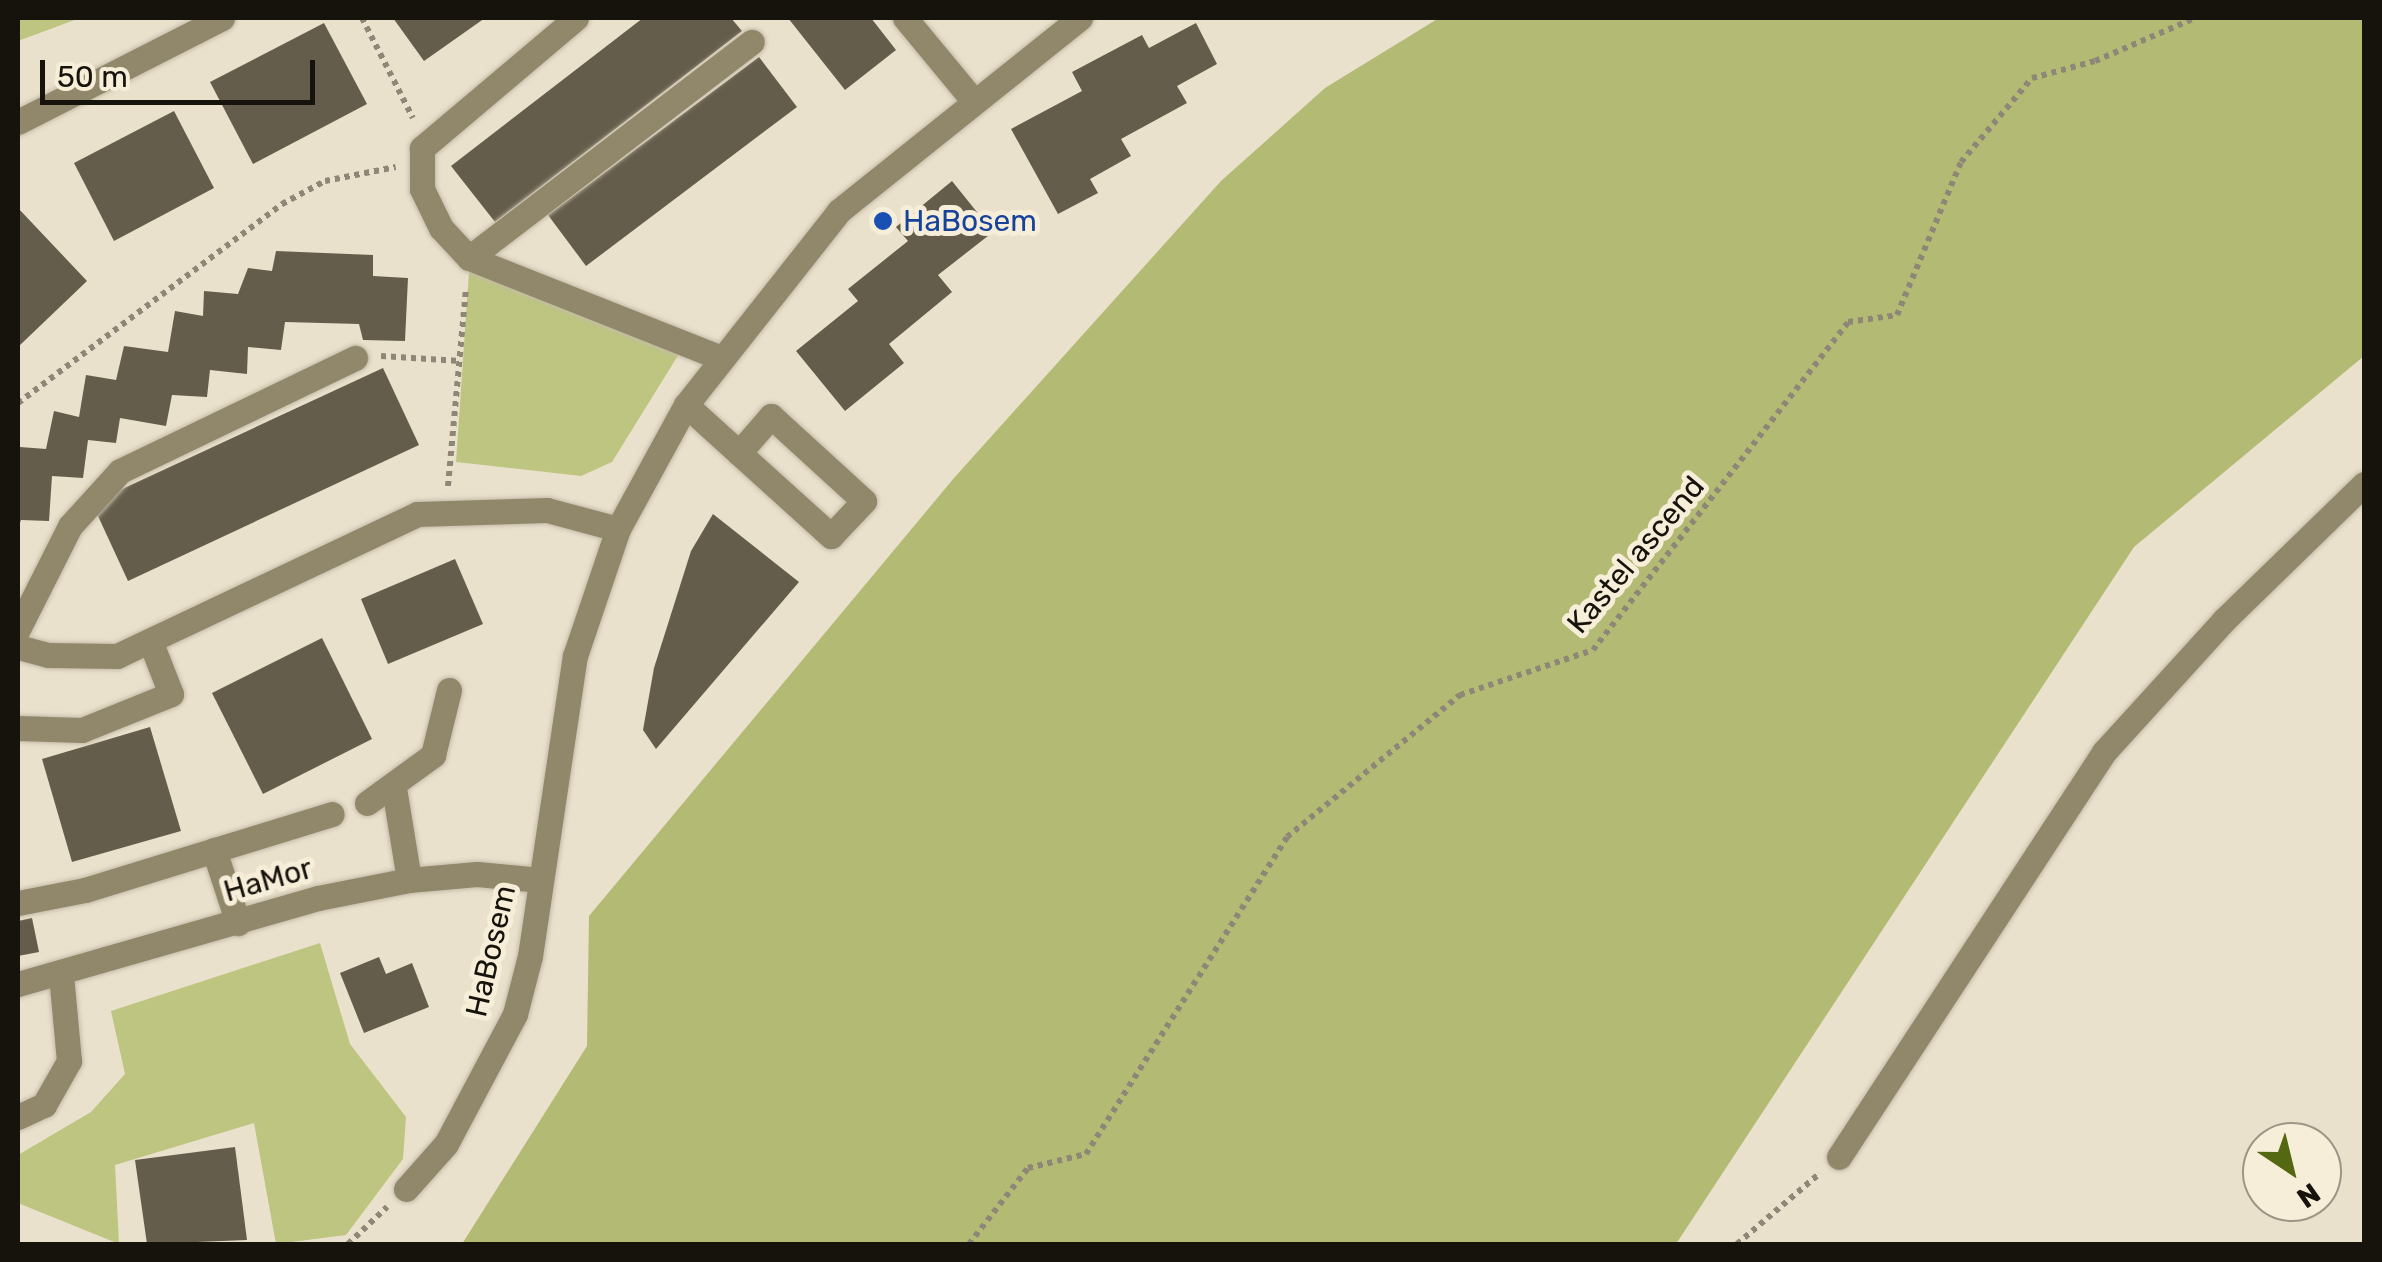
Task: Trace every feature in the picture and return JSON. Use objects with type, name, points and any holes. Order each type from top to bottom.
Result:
[{"type":"street","points":[[576,18],[422,156],[422,189],[442,228],[469,258],[722,358]]},
{"type":"street","points":[[905,18],[972,98]]},
{"type":"street","name":"HaBosem","points":[[406,1189],[446,1144],[515,1014],[542,880],[575,656],[618,529],[686,405],[840,211],[972,98],[1080,18]]},
{"type":"street","points":[[18,122],[215,19]]},
{"type":"street","points":[[469,258],[752,42]]},
{"type":"street","points":[[18,629],[70,526],[120,471],[355,358]]},
{"type":"street","points":[[686,405],[739,453],[831,536],[864,501],[771,416],[739,453]]},
{"type":"street","points":[[1839,1157],[2104,752],[2224,620],[2364,484]]},
{"type":"street","points":[[18,647],[48,656],[117,656],[151,643],[350,542],[418,514],[446,510],[547,510],[618,529]]},
{"type":"street","points":[[18,728],[82,730],[171,694],[151,643]]},
{"type":"street","points":[[366,803],[394,788],[433,756],[449,690]]},
{"type":"street","points":[[394,788],[409,880]]},
{"type":"street","points":[[18,903],[85,890],[332,814]]},
{"type":"street","points":[[214,850],[238,922]]},
{"type":"street","name":"HaMor","points":[[18,984],[61,975],[238,922],[409,880],[477,874],[542,880]]},
{"type":"street","points":[[18,1117],[44,1105],[69,1061],[61,975]]},
{"type":"path","points":[[18,403],[282,204],[361,169],[422,156],[404,90],[362,18]]},
{"type":"path","name":"Kastel ascend","points":[[968,1244],[1028,1168],[1086,1154],[1287,837],[1460,695],[1593,650],[1848,322],[1897,315],[1960,162],[2032,78],[2095,61],[2195,18]]},
{"type":"path","points":[[446,510],[469,258]]},
{"type":"path","points":[[355,358],[460,360]]},
{"type":"path","points":[[1737,1244],[1839,1157]]},
{"type":"path","points":[[348,1244],[406,1189]]},
{"type":"green space","points":[[18,18],[80,18],[18,41]]},
{"type":"green space","points":[[1439,18],[2364,18],[2364,356],[2134,547],[1676,1244],[462,1244],[587,1046],[589,916],[954,478],[1221,181],[1325,88]]},
{"type":"green space","points":[[469,272],[682,349],[612,462],[581,476],[456,462]]},
{"type":"green space","points":[[320,943],[350,1044],[406,1117],[403,1159],[346,1235],[276,1244],[254,1123],[115,1165],[119,1244],[18,1203],[18,1155],[91,1112],[125,1074],[111,1011]]},
{"type":"building","points":[[393,18],[485,18],[424,61]]},
{"type":"building","points":[[643,18],[731,18],[742,31],[495,222],[451,166]]},
{"type":"building","points":[[788,18],[871,18],[896,50],[845,90]]},
{"type":"building","points":[[324,23],[367,104],[253,164],[210,82]]},
{"type":"building","points":[[1196,23],[1217,64],[1177,86],[1187,103],[1121,139],[1131,156],[1090,179],[1098,193],[1058,214],[1011,129],[1082,91],[1072,72],[1142,35],[1149,48]]},
{"type":"building","points":[[759,57],[797,107],[586,266],[548,215]]},
{"type":"building","points":[[174,111],[214,188],[114,241],[74,163]]},
{"type":"building","points":[[952,181],[993,232],[938,275],[952,292],[889,344],[904,363],[845,411],[796,351],[858,301],[848,289],[908,241],[896,227]]},
{"type":"building","points":[[18,208],[87,281],[18,347]]},
{"type":"building","points":[[276,251],[373,255],[373,276],[408,278],[405,341],[363,340],[359,324],[285,322],[281,350],[248,347],[247,374],[210,370],[207,397],[172,395],[166,426],[120,418],[116,443],[88,440],[83,478],[52,476],[49,521],[21,520],[18,528],[20,447],[46,449],[54,411],[79,417],[86,375],[116,380],[124,346],[168,352],[175,311],[203,316],[204,291],[238,294],[248,268],[272,271]]},
{"type":"building","points":[[383,368],[419,445],[128,581],[92,503]]},
{"type":"building","points":[[713,514],[799,582],[656,749],[643,730],[654,668],[691,551]]},
{"type":"building","points":[[455,559],[483,624],[388,664],[361,599]]},
{"type":"building","points":[[322,638],[372,739],[263,794],[212,693]]},
{"type":"building","points":[[150,727],[181,831],[72,862],[42,759]]},
{"type":"building","points":[[32,918],[39,952],[18,956],[18,921]]},
{"type":"building","points":[[379,957],[386,974],[412,963],[429,1007],[364,1033],[340,973]]},
{"type":"building","points":[[235,1147],[247,1240],[147,1244],[135,1160]]},
{"type":"place","name":"HaBosem","points":[[883,221]]}]
